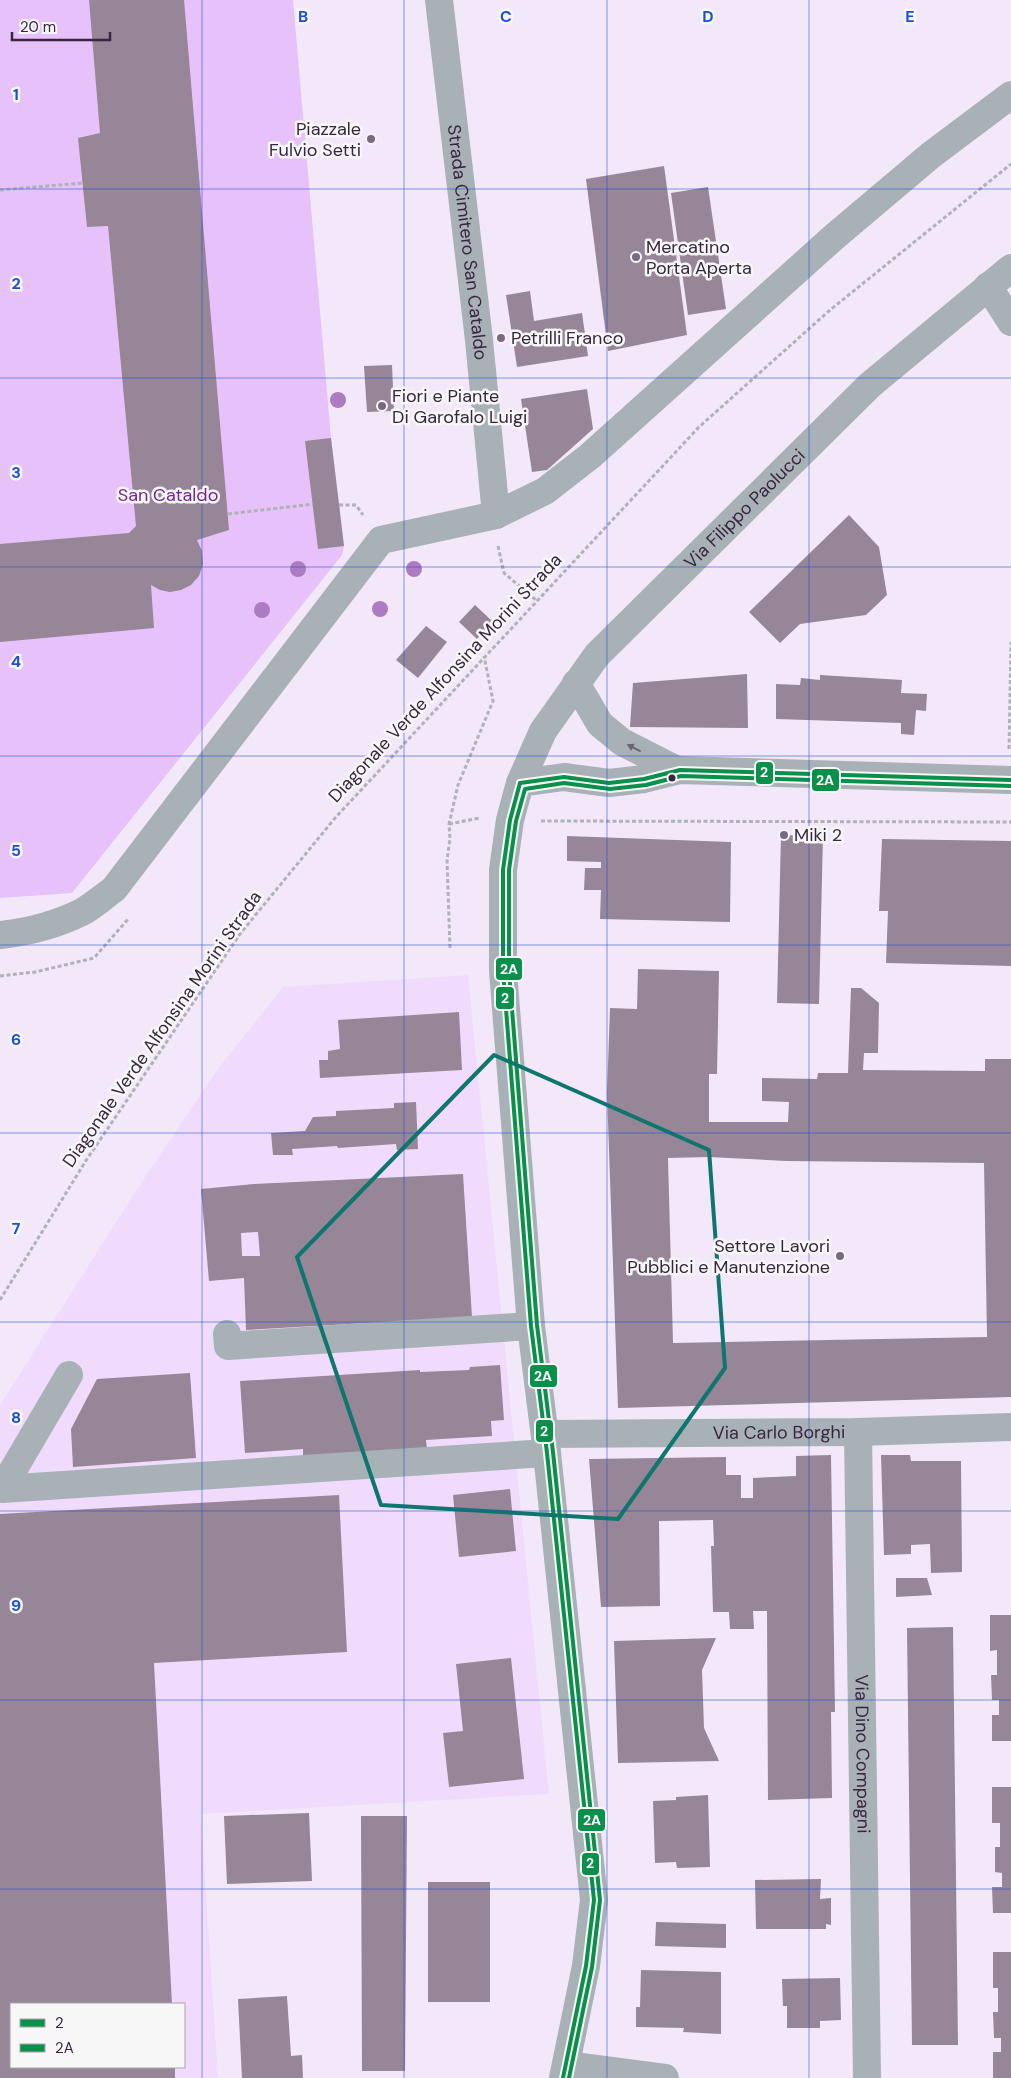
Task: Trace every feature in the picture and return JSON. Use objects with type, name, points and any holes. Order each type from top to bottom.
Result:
[{"type":"street","name":"Strada Cimitero San Cataldo","points":[[439,0],[479,340],[496,515]]},
{"type":"street","points":[[0,935],[18,933],[56,924],[84,911],[114,890],[381,540],[496,515],[545,491],[590,456],[834,237],[931,155],[1011,95]]},
{"type":"street","name":"Via Filippo Paolucci","points":[[565,2071],[586,1966],[594,1900],[546,1443],[531,1326],[503,971],[503,870],[510,820],[520,784],[543,731],[576,683],[606,646],[870,385],[1011,268]]},
{"type":"street","points":[[988,286],[1011,322]]},
{"type":"street","points":[[576,683],[600,724],[622,742],[678,770]]},
{"type":"street","points":[[520,784],[564,777],[609,783],[644,779],[678,770],[1009,780]]},
{"type":"street","points":[[228,1334],[228,1346],[531,1326]]},
{"type":"street","name":"Via Carlo Borghi","points":[[69,1375],[2,1490],[546,1443],[1011,1427]]},
{"type":"street","name":"Via Dino Compagni","points":[[858,1432],[868,2078]]},
{"type":"street","points":[[565,2071],[665,2078]]},
{"type":"path","name":"Diagonale Verde Alfonsina Morini Strada","points":[[0,1300],[87,1159],[240,934],[335,818],[699,427],[830,310],[1011,164]]},
{"type":"path","points":[[0,190],[83,183]]},
{"type":"path","points":[[228,514],[313,504]]},
{"type":"path","points":[[496,515],[498,543],[504,572],[536,600]]},
{"type":"path","points":[[1009,780],[1011,642]]},
{"type":"path","points":[[450,948],[447,860],[450,838],[449,824],[458,785],[493,702],[484,656]]},
{"type":"path","points":[[449,824],[477,818],[510,820],[1011,822]]},
{"type":"highlighted area","points":[[494,1055],[709,1150],[725,1368],[618,1519],[381,1505],[297,1257]]},
{"type":"shaded area","points":[[468,975],[549,1794],[201,1814],[218,2078],[0,2078],[0,1405],[139,1186],[217,1070],[283,987]]},
{"type":"green space","name":"San Cataldo","points":[[0,0],[293,0],[331,438],[344,546],[342,555],[72,893],[0,898]]},
{"type":"building","points":[[89,0],[184,0],[229,530],[197,540],[202,551],[203,564],[199,576],[191,585],[181,590],[170,592],[160,590],[151,585],[154,628],[0,642],[0,544],[129,533],[136,526],[108,226],[87,227],[78,138],[100,133]]},
{"type":"building","name":"Mercatino Porta Aperta","points":[[664,166],[687,335],[608,351],[586,179]]},
{"type":"building","points":[[708,187],[726,309],[688,315],[671,193]]},
{"type":"building","points":[[530,291],[534,321],[582,313],[588,356],[517,367],[506,295]]},
{"type":"building","points":[[392,365],[394,411],[367,412],[364,366]]},
{"type":"building","points":[[587,389],[593,429],[547,470],[532,472],[521,399]]},
{"type":"building","points":[[331,438],[344,546],[318,549],[305,441]]},
{"type":"building","points":[[849,515],[879,547],[887,595],[866,615],[800,624],[780,643],[749,612]]},
{"type":"building","points":[[475,605],[492,621],[477,639],[459,622]]},
{"type":"building","points":[[426,626],[447,642],[418,678],[396,660]]},
{"type":"building","points":[[747,674],[748,728],[630,727],[633,683]]},
{"type":"building","points":[[820,675],[902,680],[901,693],[927,694],[926,711],[916,710],[914,735],[901,734],[901,723],[776,719],[776,684],[800,685],[801,678],[820,680]]},
{"type":"building","points":[[781,835],[823,836],[819,1004],[777,1003]]},
{"type":"building","points":[[567,836],[731,842],[730,922],[600,919],[601,890],[584,890],[585,868],[601,868],[601,862],[567,861]]},
{"type":"building","points":[[882,839],[1011,841],[1011,966],[886,963],[888,911],[879,911]]},
{"type":"building","points":[[638,969],[719,971],[717,1074],[709,1074],[709,1122],[788,1122],[789,1102],[762,1101],[762,1078],[817,1079],[818,1073],[848,1073],[851,988],[861,988],[879,1003],[878,1053],[864,1053],[863,1070],[985,1071],[985,1059],[1011,1059],[1011,1397],[618,1408],[607,1093],[610,1008],[637,1009]],"holes":[[[709,1157],[787,1161],[984,1163],[987,1337],[673,1343],[668,1158]]]},
{"type":"building","points":[[459,1012],[462,1070],[320,1078],[319,1060],[328,1060],[328,1051],[340,1049],[338,1020]]},
{"type":"building","points":[[416,1102],[418,1149],[397,1150],[396,1144],[338,1148],[337,1146],[292,1149],[293,1155],[273,1155],[271,1133],[305,1131],[313,1117],[336,1116],[336,1111],[394,1108],[394,1103]]},
{"type":"building","points":[[463,1174],[472,1317],[246,1330],[244,1278],[209,1281],[201,1189],[254,1184]],"holes":[[[258,1232],[260,1256],[242,1256],[241,1233]]]},
{"type":"building","points":[[500,1365],[504,1420],[491,1421],[492,1436],[426,1440],[427,1449],[303,1458],[303,1449],[245,1453],[240,1381],[420,1370],[420,1372],[469,1370],[470,1367]]},
{"type":"building","points":[[190,1373],[196,1458],[73,1467],[71,1429],[97,1379]]},
{"type":"building","points":[[831,1455],[835,1712],[831,1712],[832,1798],[768,1800],[767,1611],[753,1611],[754,1629],[730,1629],[729,1612],[713,1612],[711,1546],[714,1546],[713,1520],[659,1521],[660,1606],[601,1607],[589,1459],[726,1457],[726,1475],[741,1475],[741,1498],[753,1498],[753,1478],[796,1476],[796,1456]]},
{"type":"building","points":[[881,1455],[910,1455],[911,1461],[961,1461],[962,1572],[931,1573],[930,1544],[911,1545],[911,1554],[884,1555]]},
{"type":"building","points":[[510,1489],[516,1551],[459,1557],[453,1495]]},
{"type":"building","points":[[339,1495],[347,1652],[154,1663],[172,2003],[10,2003],[10,2068],[175,2068],[175,2078],[0,2078],[0,1514]]},
{"type":"building","points":[[896,1578],[927,1578],[932,1595],[896,1597]]},
{"type":"building","points":[[990,1615],[1011,1615],[1011,1741],[992,1741],[992,1715],[999,1715],[999,1700],[992,1700],[991,1675],[997,1675],[997,1650],[990,1651]]},
{"type":"building","points":[[953,1627],[958,2045],[912,2045],[907,1628]]},
{"type":"building","points":[[716,1638],[702,1670],[704,1728],[719,1761],[618,1763],[614,1641]]},
{"type":"building","points":[[511,1658],[524,1779],[449,1787],[443,1733],[463,1731],[456,1664]]},
{"type":"building","points":[[992,1787],[1011,1787],[1011,1913],[993,1913],[992,1887],[1002,1887],[1002,1873],[995,1872],[995,1847],[1000,1847],[1000,1823],[992,1823]]},
{"type":"building","points":[[708,1795],[710,1867],[677,1868],[676,1862],[655,1863],[653,1801],[676,1800],[676,1797]]},
{"type":"building","points":[[309,1813],[312,1881],[227,1884],[224,1816]]},
{"type":"building","points":[[361,1816],[407,1816],[405,2071],[362,2071]]},
{"type":"building","points":[[821,1879],[820,1899],[831,1898],[831,1925],[826,1924],[826,1929],[756,1929],[755,1880]]},
{"type":"building","points":[[428,1882],[490,1882],[490,2002],[428,2002]]},
{"type":"building","points":[[656,1922],[726,1924],[726,1948],[655,1946]]},
{"type":"building","points":[[993,1952],[1011,1952],[1011,2078],[993,2078],[993,2052],[1001,2052],[1001,2038],[994,2038],[993,2012],[998,2012],[998,1988],[993,1988]]},
{"type":"building","points":[[641,1970],[721,1972],[721,2034],[683,2032],[684,2028],[636,2027],[636,2007],[640,2007]]},
{"type":"building","points":[[840,1978],[841,2020],[820,2021],[820,2028],[787,2028],[787,2006],[783,2006],[782,1979]]},
{"type":"building","points":[[287,1996],[291,2056],[302,2055],[303,2078],[242,2078],[238,1999]]},
{"type":"transit line","name":"2","points":[[520,783],[564,777],[609,783],[644,779],[680,770],[1011,780]]},
{"type":"transit line","name":"2A","points":[[569,2078],[592,1967],[600,1900],[553,1452],[537,1325],[509,971],[509,870],[516,821],[525,789],[564,783],[610,789],[646,785],[681,776],[1011,786]]},
{"type":"transit line","name":"2","points":[[520,783],[510,820],[503,870],[503,971],[531,1326],[547,1453],[594,1900],[586,1966],[563,2078]]},
{"type":"place","name":"Piazzale Fulvio Setti","points":[[371,139]]},
{"type":"place","name":"Mercatino Porta Aperta","points":[[636,257]]},
{"type":"place","name":"Petrilli Franco","points":[[501,338]]},
{"type":"place","name":"Fiori e Piante Di Garofalo Luigi","points":[[382,406]]},
{"type":"place","name":"Miki 2","points":[[784,835]]},
{"type":"place","name":"Settore Lavori Pubblici e Manutenzione","points":[[840,1256]]}]
